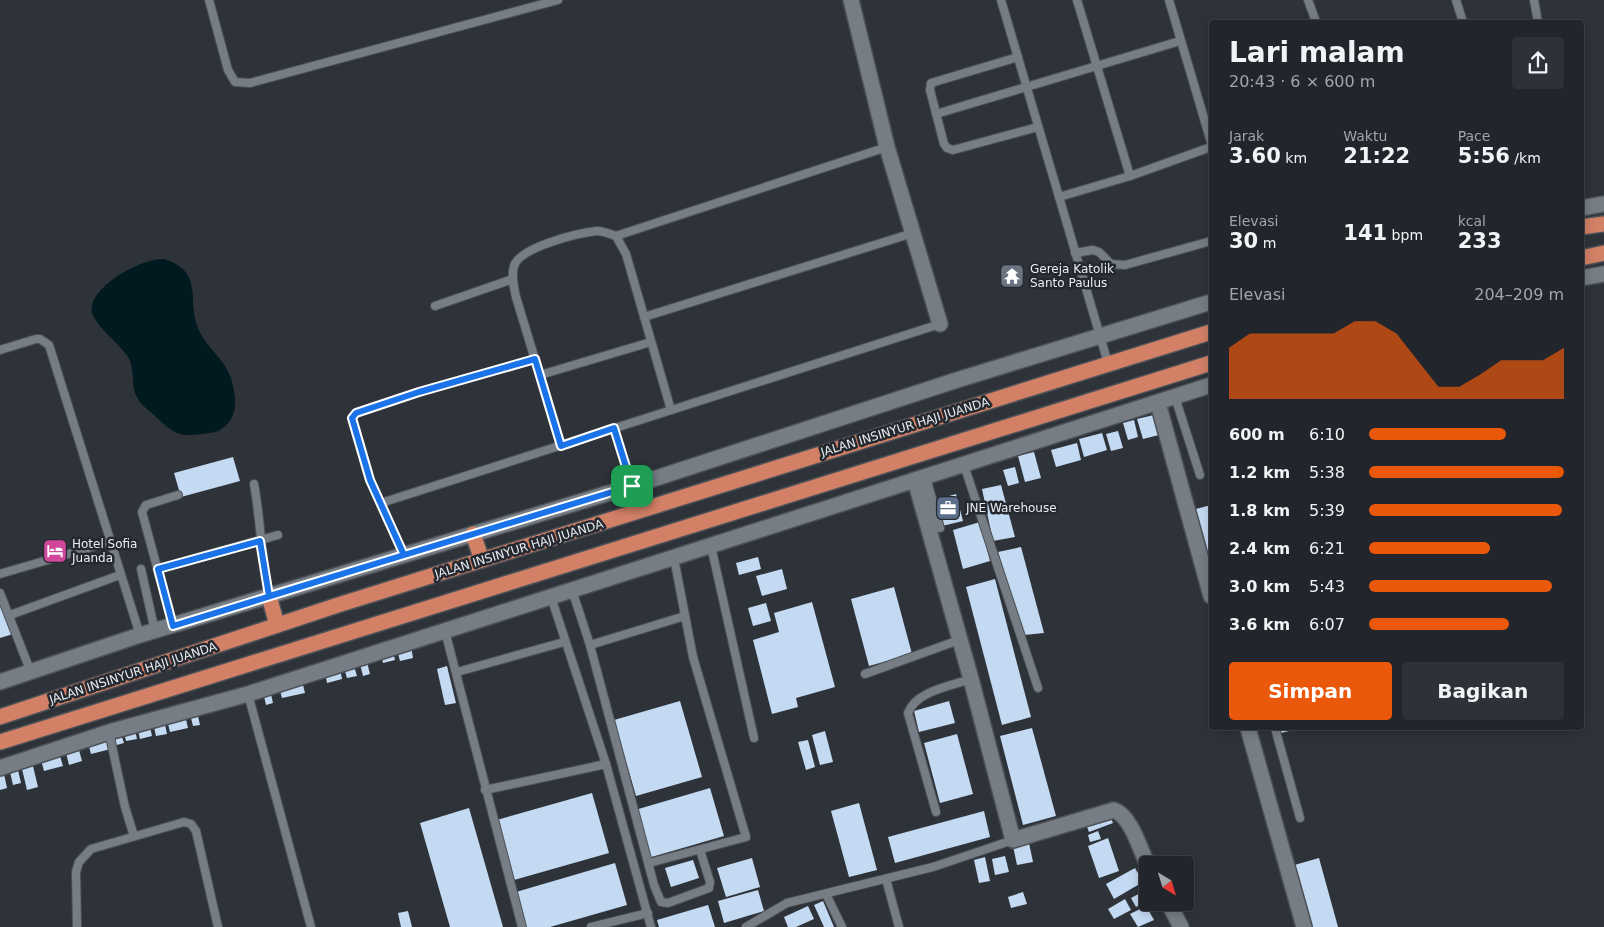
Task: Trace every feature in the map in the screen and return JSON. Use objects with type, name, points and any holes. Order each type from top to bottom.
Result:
[{"type":"highway","points":[[1584,227],[1604,224]]},
{"type":"highway","points":[[1584,257],[1604,253]]},
{"type":"highway","name":"JALAN INSINYUR HAJI JUANDA","points":[[0,717],[277,625],[1209,333]]},
{"type":"highway","name":"JALAN INSINYUR HAJI JUANDA","points":[[0,742],[1209,364]]},
{"type":"highway","points":[[473,534],[482,560]]},
{"type":"highway","points":[[268,592],[277,625]]},
{"type":"street","points":[[851,0],[887,147],[940,324]]},
{"type":"street","points":[[1584,207],[1604,204]]},
{"type":"street","points":[[1584,277],[1604,274]]},
{"type":"street","points":[[0,682],[29,667],[139,633],[154,626],[402,549],[473,534],[632,486],[1099,335],[1209,303]]},
{"type":"street","points":[[0,768],[108,732],[248,694],[1209,386]]},
{"type":"street","points":[[1158,403],[1209,589]]},
{"type":"street","points":[[921,479],[959,640],[1013,840],[1114,810],[1121,813],[1126,820],[1143,856]]},
{"type":"street","points":[[1249,730],[1304,927]]},
{"type":"street","points":[[1173,911],[1181,927]]},
{"type":"lane","points":[[209,0],[228,70],[235,82],[250,83],[558,0]]},
{"type":"lane","points":[[1001,0],[1108,363]]},
{"type":"lane","points":[[1077,0],[1130,176]]},
{"type":"lane","points":[[1169,0],[1209,135]]},
{"type":"lane","points":[[1308,0],[1315,20]]},
{"type":"lane","points":[[1456,0],[1462,20]]},
{"type":"lane","points":[[1534,0],[1538,20]]},
{"type":"lane","points":[[936,114],[1180,41]]},
{"type":"lane","points":[[1018,57],[932,84],[930,90],[944,144],[947,148],[953,150],[1038,127]]},
{"type":"lane","points":[[561,446],[513,279],[514,265],[526,252],[572,236],[590,232],[599,231],[616,236],[887,147]]},
{"type":"lane","points":[[1059,197],[1130,176],[1209,148]]},
{"type":"lane","points":[[644,317],[913,233]]},
{"type":"lane","points":[[616,236],[626,254],[671,410]]},
{"type":"lane","points":[[1075,253],[1093,250],[1099,252],[1111,264],[1125,266],[1209,242]]},
{"type":"lane","points":[[435,306],[513,279]]},
{"type":"lane","points":[[381,503],[940,324]]},
{"type":"lane","points":[[0,350],[36,339],[40,339],[48,345],[139,633]]},
{"type":"lane","points":[[540,375],[651,342]]},
{"type":"lane","points":[[402,549],[370,480],[352,418],[356,413],[419,392],[535,359]]},
{"type":"lane","points":[[1175,397],[1200,475]]},
{"type":"lane","points":[[614,428],[632,486]]},
{"type":"lane","points":[[964,465],[1038,688]]},
{"type":"lane","points":[[921,479],[940,528]]},
{"type":"lane","points":[[254,484],[259,511],[264,575],[268,592]]},
{"type":"lane","points":[[172,621],[142,512],[143,508],[178,495]]},
{"type":"lane","points":[[158,569],[278,535]]},
{"type":"lane","points":[[0,574],[109,542]]},
{"type":"lane","points":[[711,546],[754,738]]},
{"type":"lane","points":[[648,863],[746,837],[693,657],[674,558]]},
{"type":"lane","points":[[141,569],[154,626]]},
{"type":"lane","points":[[10,615],[120,575]]},
{"type":"lane","points":[[572,590],[590,646],[658,899],[663,903],[697,894],[709,887],[700,850]]},
{"type":"lane","points":[[0,593],[29,667]]},
{"type":"lane","points":[[551,597],[564,642],[606,764],[651,927]]},
{"type":"lane","points":[[590,646],[685,616]]},
{"type":"lane","points":[[445,631],[522,927]]},
{"type":"lane","points":[[865,674],[959,640]]},
{"type":"lane","points":[[457,672],[564,642]]},
{"type":"lane","points":[[936,812],[908,713],[911,704],[918,698],[971,679]]},
{"type":"lane","points":[[248,694],[311,927]]},
{"type":"lane","points":[[1276,730],[1300,818]]},
{"type":"lane","points":[[108,732],[125,807],[134,836]]},
{"type":"lane","points":[[485,790],[606,764]]},
{"type":"lane","points":[[78,927],[76,872],[79,862],[91,849],[184,822],[191,824],[196,831],[218,927]]},
{"type":"lane","points":[[746,927],[780,906],[933,867],[1013,840]]},
{"type":"lane","points":[[886,879],[899,927]]},
{"type":"lane","points":[[826,894],[842,927]]},
{"type":"lane","points":[[591,927],[648,913]]},
{"type":"water","points":[[164,259],[176,264],[189,278],[200,333],[222,361],[231,377],[235,398],[233,416],[226,426],[216,432],[193,435],[180,434],[170,429],[144,406],[138,400],[135,392],[132,367],[128,357],[99,325],[92,313],[93,303],[98,293],[107,284],[143,263]]},
{"type":"building","points":[[1158,414],[1163,434],[1143,439],[1137,419]]},
{"type":"building","points":[[1134,420],[1138,437],[1128,440],[1123,423]]},
{"type":"building","points":[[1118,431],[1123,448],[1111,451],[1106,434]]},
{"type":"building","points":[[1102,433],[1107,450],[1084,457],[1079,439]]},
{"type":"building","points":[[1077,443],[1081,460],[1056,467],[1051,450]]},
{"type":"building","points":[[1034,452],[1041,478],[1025,482],[1018,456]]},
{"type":"building","points":[[233,457],[240,481],[181,497],[174,473]]},
{"type":"building","points":[[1015,467],[1019,483],[1008,486],[1003,470]]},
{"type":"building","points":[[1001,485],[1015,537],[993,541],[982,489]]},
{"type":"building","points":[[956,494],[963,521],[942,526],[935,500]]},
{"type":"building","points":[[1209,506],[1209,571],[1192,510]]},
{"type":"building","points":[[980,522],[990,561],[963,569],[953,530]]},
{"type":"building","points":[[1021,547],[1044,633],[1024,635],[998,552]]},
{"type":"building","points":[[758,557],[761,569],[739,575],[736,563]]},
{"type":"building","points":[[782,569],[787,589],[762,596],[756,576]]},
{"type":"building","points":[[995,579],[1031,717],[1002,725],[966,587]]},
{"type":"building","points":[[894,587],[912,654],[869,666],[851,599]]},
{"type":"building","points":[[0,599],[13,634],[0,638]]},
{"type":"building","points":[[812,602],[835,687],[796,698],[798,707],[772,714],[753,640],[779,632],[774,613]]},
{"type":"building","points":[[766,603],[771,621],[753,626],[748,608]]},
{"type":"building","points":[[411,646],[413,658],[400,661],[397,650]]},
{"type":"building","points":[[393,651],[395,660],[383,663],[381,654]]},
{"type":"building","points":[[366,658],[370,674],[363,676],[359,660]]},
{"type":"building","points":[[354,666],[357,676],[347,678],[344,668]]},
{"type":"building","points":[[447,666],[456,703],[445,705],[437,669]]},
{"type":"building","points":[[340,669],[342,679],[327,683],[325,673]]},
{"type":"building","points":[[302,681],[305,693],[282,698],[279,687]]},
{"type":"building","points":[[270,690],[273,703],[266,705],[263,692]]},
{"type":"building","points":[[680,701],[702,777],[636,796],[614,720]]},
{"type":"building","points":[[949,701],[955,723],[919,732],[914,711]]},
{"type":"building","points":[[197,712],[200,725],[193,726],[190,714]]},
{"type":"building","points":[[185,715],[188,728],[170,732],[167,720]]},
{"type":"building","points":[[164,720],[167,734],[156,736],[153,723]]},
{"type":"building","points":[[150,727],[152,736],[140,739],[138,730]]},
{"type":"building","points":[[1032,728],[1056,816],[1023,825],[1000,736]]},
{"type":"building","points":[[135,730],[137,739],[126,741],[124,733]]},
{"type":"building","points":[[1276,730],[1293,730],[1277,734]]},
{"type":"building","points":[[825,731],[833,762],[820,765],[812,735]]},
{"type":"building","points":[[957,734],[973,794],[940,803],[924,743]]},
{"type":"building","points":[[122,737],[124,743],[113,746],[112,739]]},
{"type":"building","points":[[108,738],[111,749],[91,754],[88,743]]},
{"type":"building","points":[[808,740],[815,767],[806,770],[798,742]]},
{"type":"building","points":[[79,750],[82,761],[69,765],[66,753]]},
{"type":"building","points":[[60,756],[63,766],[44,771],[41,760]]},
{"type":"building","points":[[33,766],[38,787],[27,790],[22,769]]},
{"type":"building","points":[[18,770],[21,783],[13,785],[10,772]]},
{"type":"building","points":[[4,774],[7,788],[0,790],[0,775]]},
{"type":"building","points":[[710,788],[724,836],[648,858],[635,810]]},
{"type":"building","points":[[592,793],[609,853],[514,880],[497,820]]},
{"type":"building","points":[[859,803],[877,870],[849,877],[831,811]]},
{"type":"building","points":[[469,808],[503,927],[450,927],[420,823]]},
{"type":"building","points":[[984,811],[990,837],[895,863],[888,837]]},
{"type":"building","points":[[1110,816],[1113,823],[1089,832],[1086,824]]},
{"type":"building","points":[[1098,831],[1101,839],[1090,842],[1088,835]]},
{"type":"building","points":[[1108,838],[1119,871],[1099,878],[1088,846]]},
{"type":"building","points":[[1029,843],[1033,862],[1017,865],[1013,846]]},
{"type":"building","points":[[1005,856],[1009,872],[995,875],[992,859]]},
{"type":"building","points":[[985,857],[990,881],[979,883],[974,860]]},
{"type":"building","points":[[752,858],[760,887],[726,897],[717,868]]},
{"type":"building","points":[[1319,858],[1338,927],[1307,927],[1291,866]]},
{"type":"building","points":[[693,860],[699,878],[671,887],[665,868]]},
{"type":"building","points":[[615,863],[627,905],[550,927],[525,927],[516,892]]},
{"type":"building","points":[[1135,868],[1139,875],[1139,884],[1114,899],[1106,884]]},
{"type":"building","points":[[758,890],[764,911],[724,923],[718,901]]},
{"type":"building","points":[[1023,892],[1027,904],[1011,908],[1008,897]]},
{"type":"building","points":[[1139,894],[1139,905],[1136,907],[1131,898]]},
{"type":"building","points":[[1125,899],[1131,910],[1114,919],[1108,909]]},
{"type":"building","points":[[823,901],[834,927],[824,927],[814,905]]},
{"type":"building","points":[[708,905],[715,927],[659,927],[657,920]]},
{"type":"building","points":[[808,906],[814,919],[796,927],[788,927],[784,917]]},
{"type":"building","points":[[1139,910],[1149,911],[1154,920],[1138,927],[1130,914]]},
{"type":"building","points":[[408,911],[412,927],[401,927],[398,913]]},
{"type":"place","name":"Gereja Katolik Santo Paulus","points":[[1012,276]]},
{"type":"place","name":"JNE Warehouse","points":[[948,508]]},
{"type":"place","name":"Hotel Sofia Juanda","points":[[55,551]]},
{"type":"route","points":[[632,486],[269,596],[264,575],[260,541],[158,569],[173,626],[269,596],[404,555],[394,529],[370,480],[352,418],[356,413],[419,392],[535,359],[561,446],[614,428],[632,486]]}]
